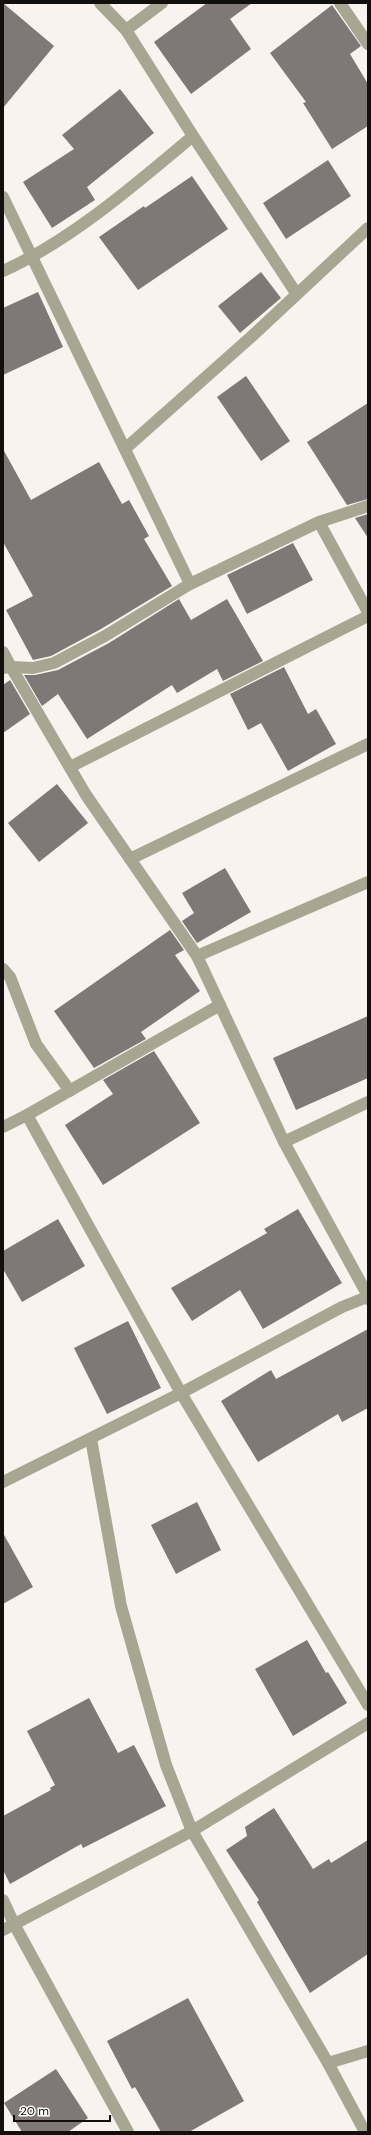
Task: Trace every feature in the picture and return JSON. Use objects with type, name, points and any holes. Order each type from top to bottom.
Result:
[{"type":"street","points":[[100,3],[126,30],[193,136],[296,293]]},
{"type":"street","points":[[126,30],[162,3]]},
{"type":"street","points":[[340,3],[368,44]]},
{"type":"street","points":[[3,271],[33,258],[92,216],[193,136]]},
{"type":"street","points":[[3,198],[126,448],[190,584]]},
{"type":"street","points":[[126,448],[251,337],[296,293],[368,228]]},
{"type":"street","points":[[7,667],[33,668],[54,663],[105,636],[190,584],[319,522],[368,506]]},
{"type":"street","points":[[319,522],[368,612]]},
{"type":"street","points":[[70,767],[368,616]]},
{"type":"street","points":[[3,652],[7,667],[86,795],[197,956],[284,1142],[368,1298],[342,1307],[181,1394],[3,1482]]},
{"type":"street","points":[[130,859],[368,744]]},
{"type":"street","points":[[197,956],[368,882]]},
{"type":"street","points":[[3,968],[10,977],[36,1044],[70,1091]]},
{"type":"street","points":[[3,1127],[70,1091],[220,1005]]},
{"type":"street","points":[[284,1142],[368,1102]]},
{"type":"street","points":[[27,1115],[181,1394],[368,1705]]},
{"type":"street","points":[[91,1439],[121,1606],[166,1765],[192,1831],[328,2063],[365,2132]]},
{"type":"street","points":[[8,1927],[192,1831],[368,1723]]},
{"type":"street","points":[[3,1900],[8,1927],[128,2132]]},
{"type":"street","points":[[328,2063],[368,2051]]},
{"type":"building","points":[[3,3],[54,46],[3,108]]},
{"type":"building","points":[[207,3],[252,3],[230,19],[251,49],[191,94],[154,42]]},
{"type":"building","points":[[332,5],[361,46],[350,54],[368,84],[368,126],[332,149],[303,103],[306,102],[270,53]]},
{"type":"building","points":[[120,89],[154,133],[87,187],[95,200],[52,228],[23,182],[74,149],[62,135]]},
{"type":"building","points":[[328,160],[351,196],[286,239],[263,203]]},
{"type":"building","points":[[192,176],[228,229],[138,290],[99,237],[144,206],[145,208]]},
{"type":"building","points":[[261,272],[281,298],[240,333],[218,306]]},
{"type":"building","points":[[38,292],[63,347],[3,375],[3,308]]},
{"type":"building","points":[[246,376],[290,441],[261,461],[217,397]]},
{"type":"building","points":[[368,403],[368,499],[347,505],[307,442]]},
{"type":"building","points":[[3,449],[31,500],[99,462],[122,504],[129,500],[149,536],[144,539],[172,586],[101,629],[51,656],[33,660],[6,610],[33,596],[3,542]]},
{"type":"building","points":[[368,514],[368,538],[355,518]]},
{"type":"building","points":[[293,543],[313,580],[247,614],[227,575]]},
{"type":"building","points":[[179,599],[191,620],[227,599],[263,661],[223,681],[217,669],[177,693],[172,685],[87,739],[58,694],[42,706],[24,675],[35,675],[58,670],[109,643]]},
{"type":"building","points":[[284,667],[308,714],[316,709],[336,744],[288,771],[261,723],[248,730],[230,694]]},
{"type":"building","points":[[10,680],[30,714],[3,733],[3,685]]},
{"type":"building","points":[[57,784],[88,823],[39,862],[8,823]]},
{"type":"building","points":[[225,868],[251,912],[197,943],[182,921],[194,913],[182,893]]},
{"type":"building","points":[[170,930],[184,950],[175,955],[200,991],[141,1032],[146,1039],[94,1068],[54,1011]]},
{"type":"building","points":[[368,1016],[368,1078],[296,1110],[273,1058]]},
{"type":"building","points":[[154,1051],[200,1123],[103,1185],[65,1125],[113,1094],[103,1080]]},
{"type":"building","points":[[298,1209],[342,1283],[263,1329],[240,1290],[192,1321],[171,1288],[267,1233],[264,1229]]},
{"type":"building","points":[[58,1219],[85,1266],[22,1302],[3,1269],[3,1251]]},
{"type":"building","points":[[128,1321],[161,1388],[107,1414],[74,1348]]},
{"type":"building","points":[[368,1329],[368,1408],[342,1422],[338,1414],[258,1462],[221,1401],[271,1370],[276,1379]]},
{"type":"building","points":[[197,1502],[221,1550],[176,1574],[151,1525]]},
{"type":"building","points":[[3,1533],[33,1587],[3,1604]]},
{"type":"building","points":[[307,1640],[326,1673],[328,1672],[347,1703],[293,1736],[255,1669]]},
{"type":"building","points":[[89,1698],[118,1753],[134,1745],[166,1806],[83,1848],[81,1844],[10,1884],[3,1870],[3,1816],[51,1790],[50,1788],[55,1785],[27,1731]]},
{"type":"building","points":[[274,1808],[313,1869],[329,1859],[331,1863],[368,1840],[368,1954],[310,1993],[257,1902],[259,1900],[226,1850],[247,1836],[245,1827]]},
{"type":"building","points":[[188,1998],[244,2101],[189,2132],[161,2132],[135,2087],[132,2089],[107,2041]]},
{"type":"building","points":[[56,2069],[88,2118],[68,2132],[22,2132],[4,2103]]}]
